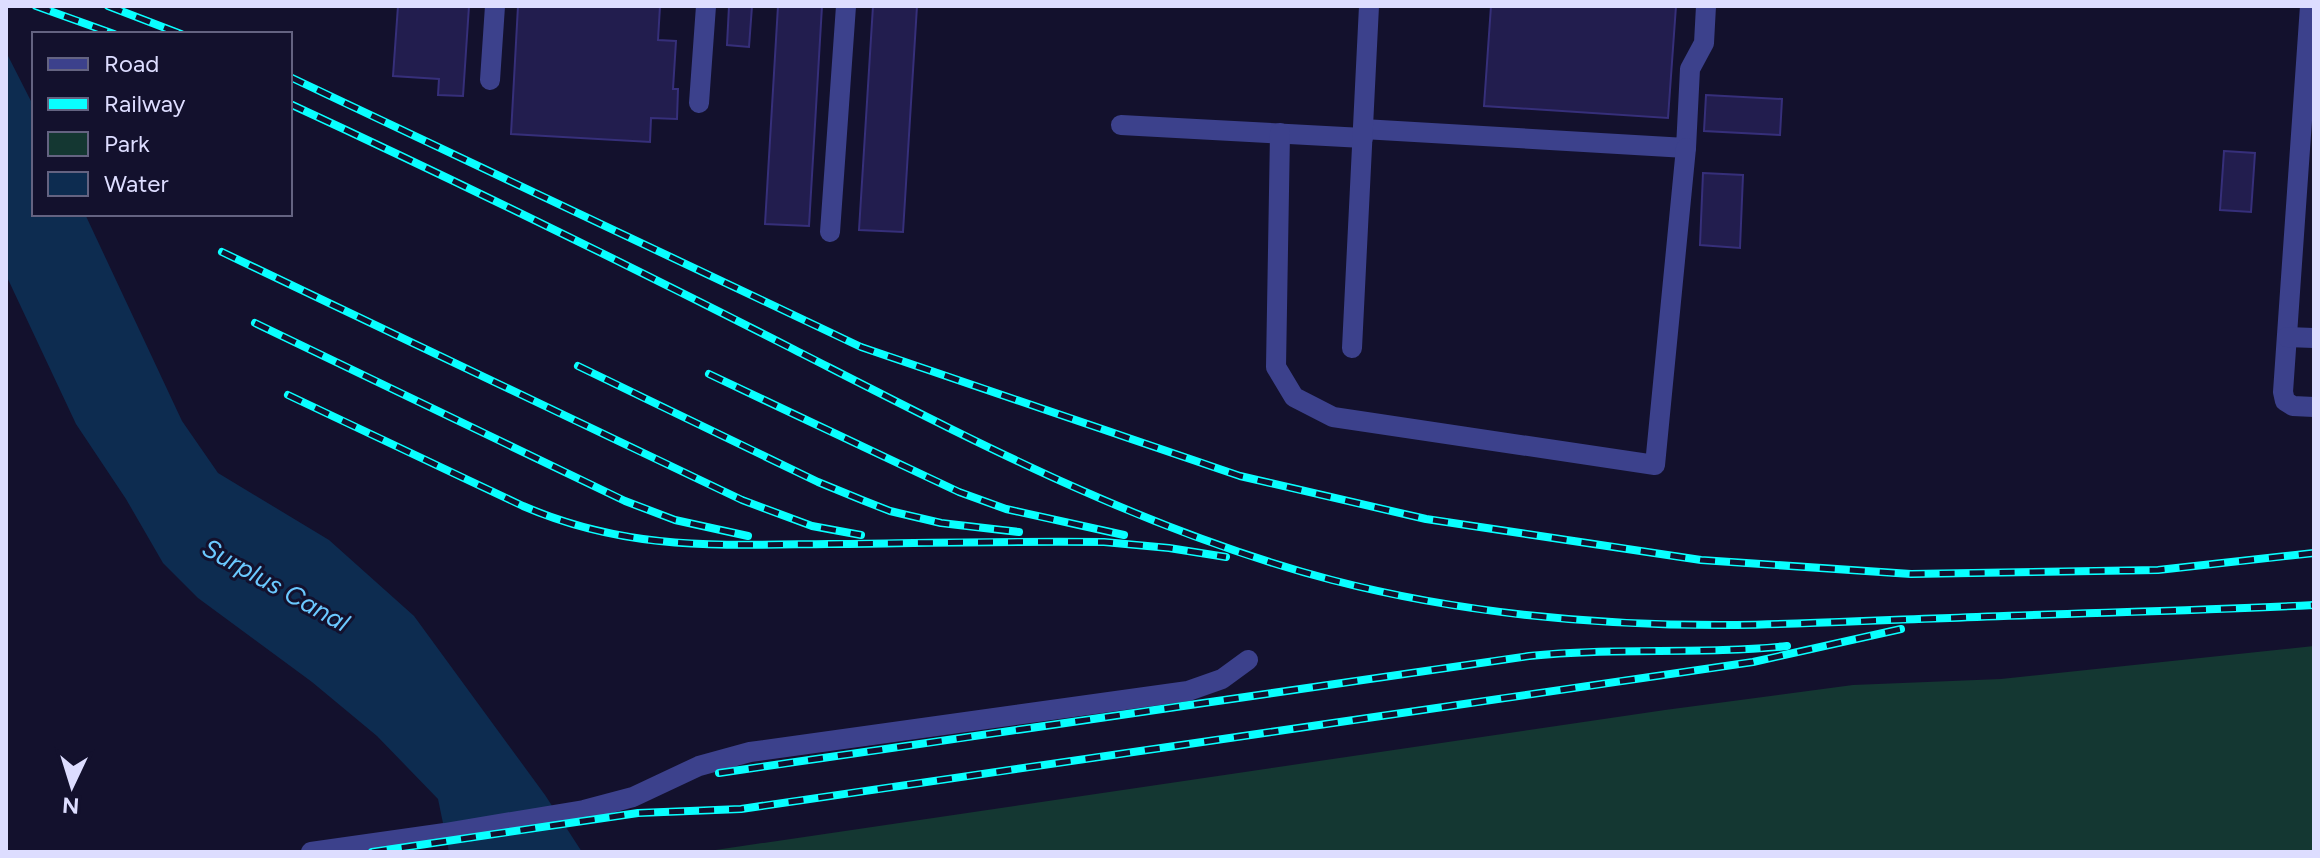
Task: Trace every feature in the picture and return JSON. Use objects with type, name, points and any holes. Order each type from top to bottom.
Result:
[{"type":"lane","points":[[490,80],[495,6]]},
{"type":"lane","points":[[699,103],[706,6]]},
{"type":"lane","points":[[830,232],[846,6]]},
{"type":"lane","points":[[1352,348],[1369,6]]},
{"type":"lane","points":[[1280,133],[1276,367],[1294,397],[1333,417],[1655,465],[1686,148],[1690,69],[1704,43],[1706,6]]},
{"type":"lane","points":[[2310,6],[2283,392],[2285,401],[2293,406],[2314,407]]},
{"type":"lane","points":[[1121,125],[1686,148]]},
{"type":"lane","points":[[2287,337],[2314,338]]},
{"type":"lane","points":[[311,852],[558,815],[610,804],[633,797],[699,766],[750,752],[1188,691],[1222,679],[1248,660]]},
{"type":"green space","points":[[2314,646],[2314,852],[702,852],[1853,685],[2001,679]]},
{"type":"water","name":"Surplus Canal","points":[[6,52],[32,103],[32,216],[86,216],[182,421],[218,473],[329,540],[414,616],[545,795],[582,852],[449,852],[438,799],[377,736],[312,682],[198,598],[163,563],[126,499],[76,424],[6,275]]},
{"type":"building","points":[[398,6],[469,6],[463,96],[438,95],[439,79],[393,76]]},
{"type":"building","points":[[518,6],[660,6],[658,40],[676,41],[673,89],[678,89],[677,119],[651,118],[650,142],[511,134]]},
{"type":"building","points":[[729,6],[752,6],[749,47],[727,45]]},
{"type":"building","points":[[778,6],[822,6],[809,226],[765,224]]},
{"type":"building","points":[[873,6],[917,6],[903,232],[859,230]]},
{"type":"building","points":[[1491,6],[1676,6],[1668,118],[1484,106]]},
{"type":"building","points":[[1706,95],[1782,99],[1780,135],[1704,131]]},
{"type":"building","points":[[2224,151],[2255,153],[2251,212],[2220,210]]},
{"type":"building","points":[[1703,173],[1743,175],[1740,248],[1700,245]]},
{"type":"railway","points":[[36,6],[108,32]]},
{"type":"railway","points":[[108,6],[176,32]]},
{"type":"railway","points":[[292,78],[861,347],[1240,476],[1426,519],[1701,560],[1911,574],[2158,570],[2314,553]]},
{"type":"railway","points":[[292,105],[542,224],[1056,479],[1192,535],[1332,580],[1431,602],[1532,616],[1685,625],[2314,605]]},
{"type":"railway","points":[[222,252],[742,500],[812,526],[861,535]]},
{"type":"railway","points":[[255,323],[625,501],[675,520],[748,536]]},
{"type":"railway","points":[[578,366],[818,482],[890,511],[941,523],[1019,532]]},
{"type":"railway","points":[[709,374],[959,492],[1006,509],[1124,535]]},
{"type":"railway","points":[[288,395],[523,506],[562,521],[636,538],[749,545],[1104,542],[1226,557]]},
{"type":"railway","points":[[372,852],[638,813],[741,809],[1753,662],[1901,629]]},
{"type":"railway","points":[[719,773],[1529,656],[1787,646]]}]
